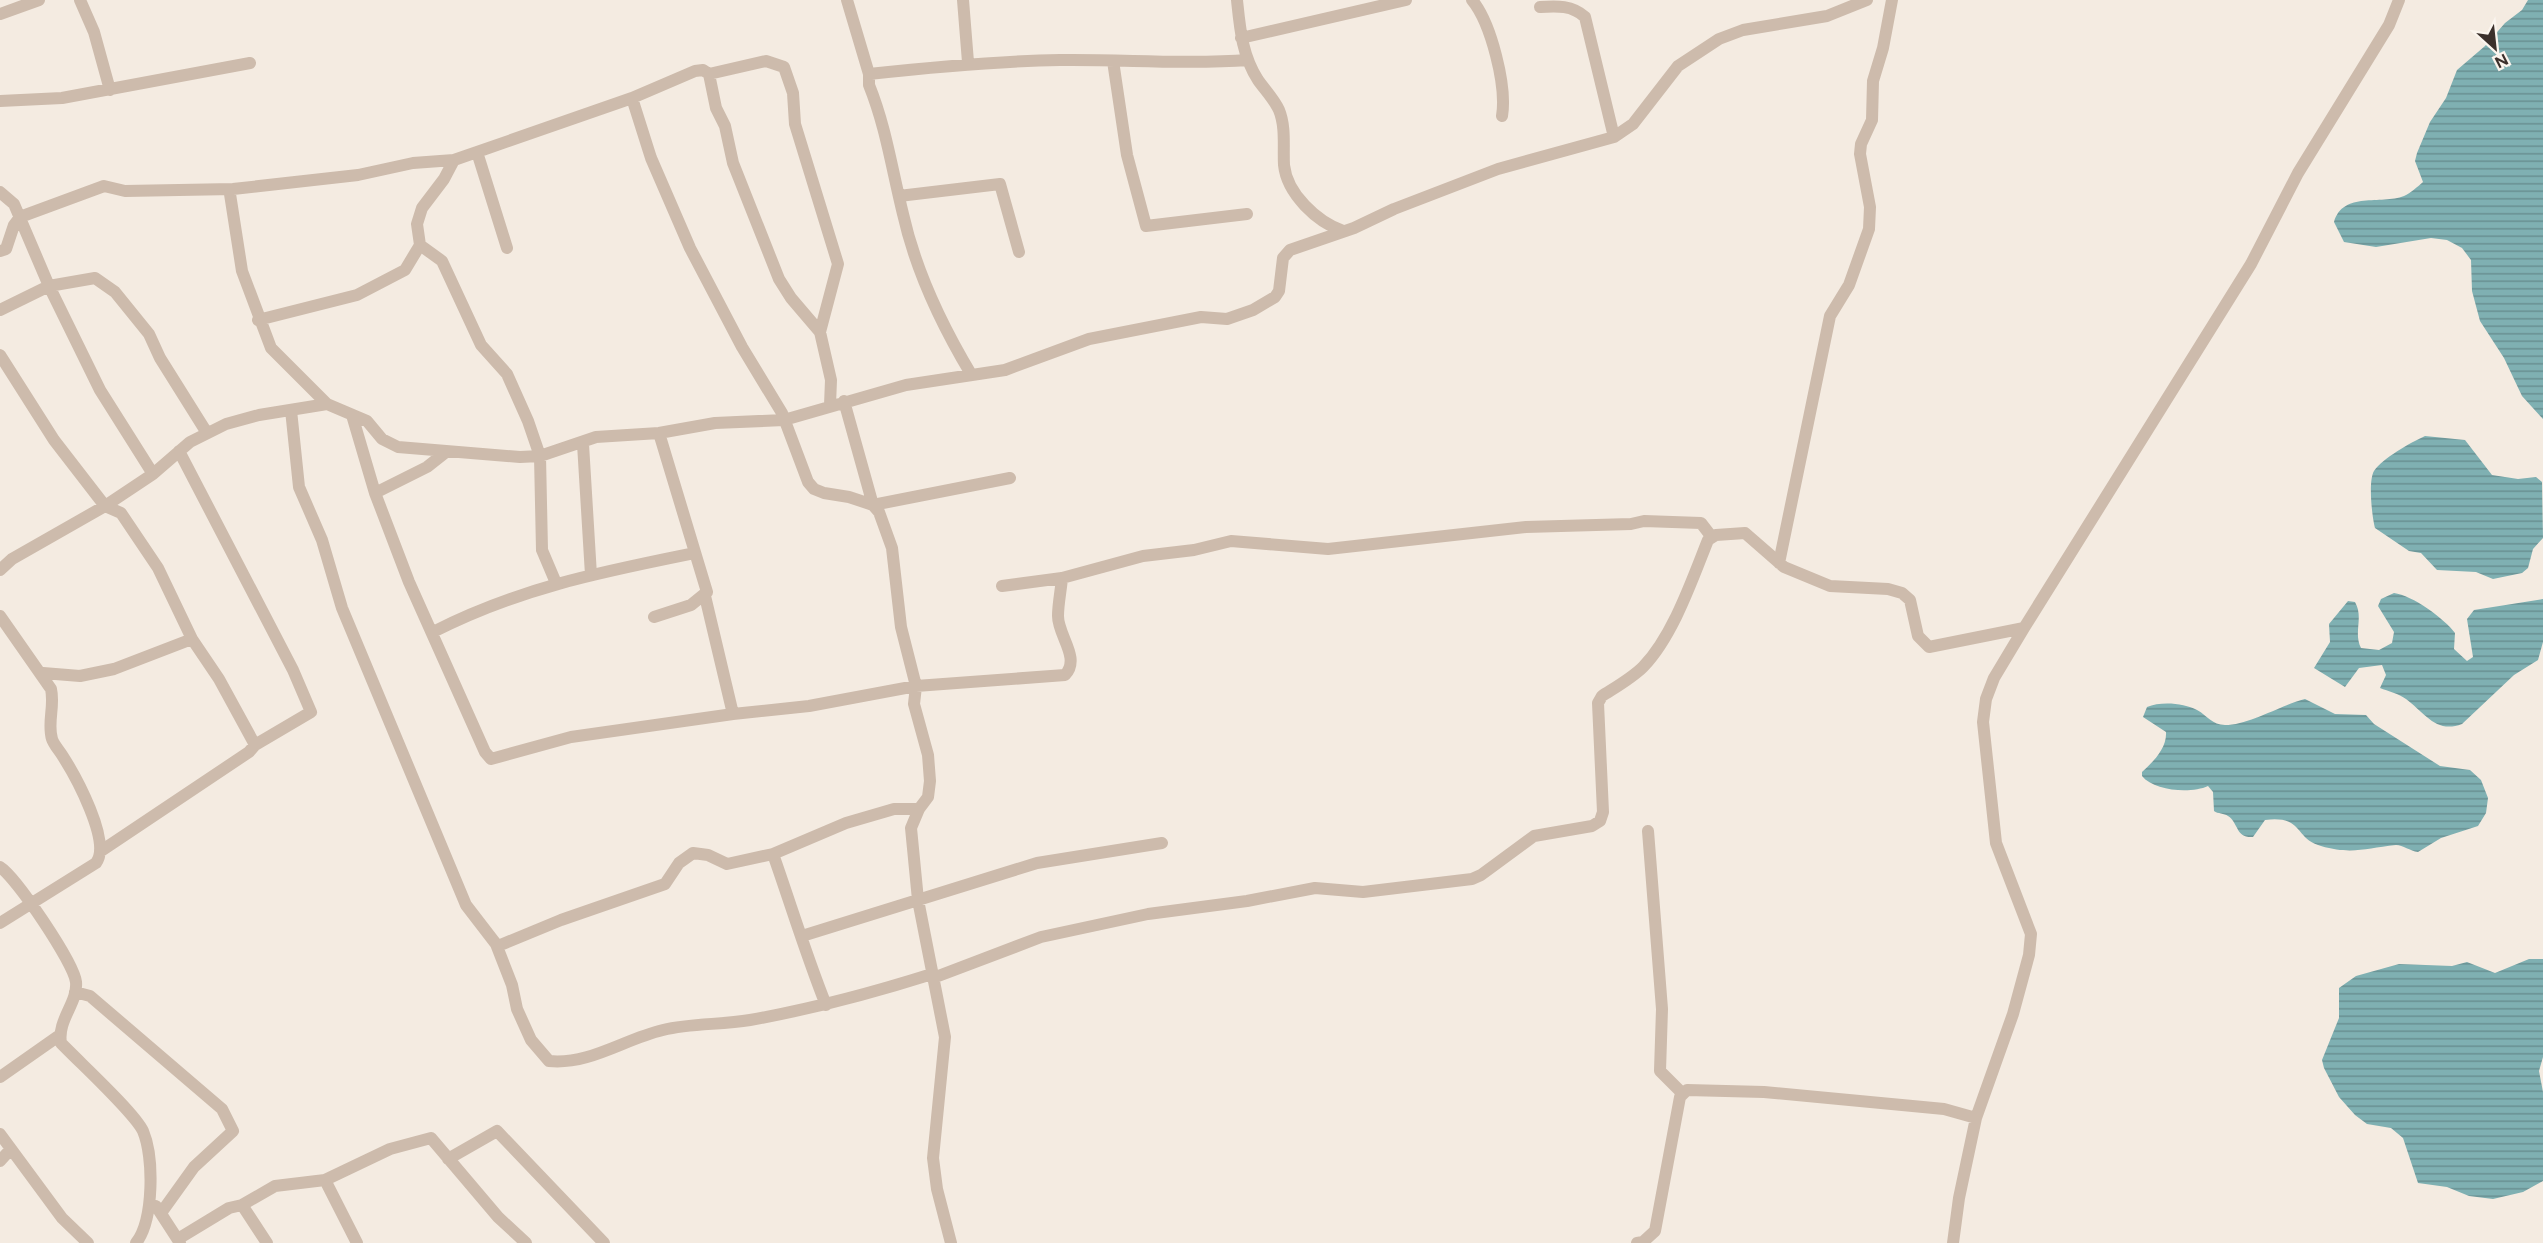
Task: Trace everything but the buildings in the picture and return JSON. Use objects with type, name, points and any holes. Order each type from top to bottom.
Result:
[{"type":"street","points":[[0,14],[39,0]]},
{"type":"street","points":[[80,0],[94,32],[110,90]]},
{"type":"street","points":[[848,0],[869,74],[869,85],[886,136],[899,196],[926,287],[945,329],[971,374]]},
{"type":"street","points":[[963,0],[968,62]]},
{"type":"street","points":[[1237,0],[1241,38],[1248,60],[1282,118],[1284,166],[1291,187],[1314,213],[1343,231]]},
{"type":"street","points":[[1241,38],[1406,0]]},
{"type":"street","points":[[1472,0],[1482,12],[1496,55],[1502,116]]},
{"type":"street","points":[[233,189],[230,194],[242,271],[258,320],[271,348],[327,404],[367,421],[382,439],[398,447],[520,457],[540,456],[583,444],[596,437],[659,433],[715,423],[784,420],[906,385],[1005,370],[1089,339],[1201,317],[1227,319],[1267,303],[1279,291],[1283,258],[1287,251],[1498,169],[1614,137],[1633,124],[1678,66],[1719,39],[1743,30],[1827,16],[1866,0]]},
{"type":"street","points":[[1779,563],[1830,316],[1849,285],[1869,229],[1870,207],[1860,154],[1861,144],[1872,120],[1873,81],[1883,48],[1892,0]]},
{"type":"street","points":[[1953,1243],[1959,1198],[1976,1118],[2013,1014],[2029,954],[2031,934],[1996,843],[1983,722],[1986,699],[1994,678],[2024,628],[2252,264],[2298,173],[2384,34],[2399,0]]},
{"type":"street","points":[[1540,7],[1559,5],[1579,12],[1585,17],[1614,137]]},
{"type":"street","points":[[869,74],[968,62],[1113,61],[1202,64],[1248,60]]},
{"type":"street","points":[[709,74],[766,61],[784,67],[793,93],[795,124],[838,264],[820,332]]},
{"type":"street","points":[[1113,61],[1127,155],[1146,226],[1247,214]]},
{"type":"street","points":[[0,101],[62,98],[250,63]]},
{"type":"street","points":[[0,251],[6,249],[14,225],[20,217],[104,186],[126,191],[233,189],[358,175],[413,163],[453,160],[632,98],[695,71],[703,70],[709,74],[716,108],[725,126],[733,163],[778,279],[820,332],[831,380],[830,405]]},
{"type":"street","points":[[632,98],[651,158],[690,248],[784,420],[800,466],[814,489],[873,505],[1011,478]]},
{"type":"street","points":[[477,152],[507,248]]},
{"type":"street","points":[[258,320],[357,295],[405,270],[420,245],[417,224],[422,208],[444,179],[453,160]]},
{"type":"street","points":[[899,196],[1000,184],[1019,252]]},
{"type":"street","points":[[0,192],[14,204],[49,286],[100,390],[153,474]]},
{"type":"street","points":[[420,245],[442,261],[481,345],[507,374],[540,456],[542,550],[556,583]]},
{"type":"street","points":[[0,310],[49,286],[95,278],[115,292],[149,334],[160,358],[207,434]]},
{"type":"street","points":[[0,355],[54,440],[105,506],[121,513],[158,568],[192,639],[219,680],[255,745]]},
{"type":"street","points":[[844,401],[873,505],[879,512],[892,548],[901,627],[916,687],[914,704],[928,755],[930,781],[928,797],[919,809],[911,828],[918,900],[945,1037],[933,1158],[937,1189],[951,1243]]},
{"type":"street","points":[[0,570],[12,558],[105,506],[153,474],[190,442],[226,424],[327,404]]},
{"type":"street","points":[[291,410],[299,487],[322,540],[342,608],[466,906],[498,946],[512,985],[517,1009],[531,1040],[549,1061],[566,1063],[599,1054],[661,1030],[747,1021],[826,1005],[933,976],[1041,937],[1148,914],[1247,901],[1315,888],[1363,892],[1455,883],[1481,875],[1534,836],[1592,826],[1600,821],[1603,812],[1598,704],[1602,696],[1642,668],[1657,649],[1711,536]]},
{"type":"street","points":[[352,415],[375,493],[409,582],[485,752],[491,759],[571,736],[809,706],[916,687],[1065,675],[1070,670],[1071,656],[1058,619],[1062,578]]},
{"type":"street","points":[[659,433],[706,587],[705,596],[734,714]]},
{"type":"street","points":[[583,444],[591,574]]},
{"type":"street","points":[[101,851],[249,752],[255,745],[303,718],[312,708],[179,451]]},
{"type":"street","points":[[375,493],[427,467],[446,452]]},
{"type":"street","points":[[1002,586],[1062,578],[1143,556],[1194,550],[1230,541],[1328,549],[1526,527],[1644,521],[1701,523],[1711,536]]},
{"type":"street","points":[[1711,536],[1745,533],[1779,563],[1830,586],[1888,589],[1902,593],[1910,600],[1918,636],[1929,647],[2024,628]]},
{"type":"street","points":[[432,632],[471,613],[556,583],[695,553]]},
{"type":"street","points":[[654,617],[691,605],[705,596]]},
{"type":"street","points":[[0,616],[43,673],[54,700],[50,730],[52,742],[79,786],[100,836],[101,851],[96,862],[0,923]]},
{"type":"street","points":[[43,673],[80,676],[102,671],[192,639]]},
{"type":"street","points":[[498,946],[561,920],[665,884],[679,863],[693,853],[708,855],[727,864],[773,854],[846,823],[894,809],[919,809]]},
{"type":"street","points":[[1648,831],[1662,1009],[1660,1071],[1682,1093]]},
{"type":"street","points":[[802,936],[1037,863],[1162,843]]},
{"type":"street","points":[[773,854],[802,936],[804,951],[826,1005]]},
{"type":"street","points":[[0,867],[14,881],[74,972],[75,992],[60,1035],[61,1043],[143,1131],[150,1196],[142,1236],[136,1243]]},
{"type":"street","points":[[75,992],[90,996],[222,1109],[233,1131],[194,1167],[161,1213]]},
{"type":"street","points":[[0,1077],[60,1035]]},
{"type":"street","points":[[1682,1093],[1692,1088],[1764,1092],[1944,1109],[1976,1118]]},
{"type":"street","points":[[1637,1243],[1643,1242],[1655,1231],[1682,1093]]},
{"type":"street","points":[[448,1160],[497,1131],[604,1243]]},
{"type":"street","points":[[0,1134],[62,1218],[88,1243]]},
{"type":"street","points":[[150,1196],[179,1241],[229,1208],[242,1205],[274,1186],[325,1180],[390,1149],[431,1138],[498,1217],[526,1243]]},
{"type":"street","points":[[0,1161],[10,1150]]},
{"type":"street","points":[[325,1180],[357,1243]]},
{"type":"street","points":[[242,1205],[267,1243]]},
{"type":"water","points":[[2528,0],[2543,0],[2543,419],[2522,396],[2504,358],[2480,321],[2472,291],[2471,260],[2462,248],[2447,240],[2431,238],[2376,247],[2344,242],[2334,222],[2339,212],[2346,206],[2364,201],[2404,196],[2423,182],[2415,161],[2417,153],[2430,122],[2446,98],[2457,70],[2485,46],[2505,23],[2522,10]]},
{"type":"water","points":[[2425,436],[2465,440],[2492,475],[2518,479],[2536,477],[2542,482],[2543,538],[2533,549],[2528,568],[2522,573],[2493,579],[2476,572],[2437,570],[2421,553],[2409,551],[2375,528],[2371,491],[2374,471],[2390,456]]},
{"type":"water","points":[[2394,593],[2410,598],[2428,608],[2444,621],[2455,633],[2454,649],[2467,661],[2473,657],[2467,619],[2474,610],[2543,599],[2543,642],[2538,660],[2514,675],[2462,724],[2453,726],[2438,724],[2403,697],[2380,688],[2386,675],[2382,665],[2359,668],[2345,687],[2314,668],[2330,642],[2329,624],[2348,601],[2355,602],[2358,608],[2358,636],[2361,648],[2379,650],[2392,643],[2394,632],[2378,606],[2381,599]]},
{"type":"water","points":[[2305,699],[2335,714],[2366,715],[2374,724],[2440,766],[2470,770],[2481,780],[2488,798],[2486,813],[2478,826],[2441,838],[2418,852],[2396,845],[2359,850],[2332,849],[2312,843],[2293,824],[2277,819],[2265,820],[2253,837],[2247,837],[2240,833],[2228,816],[2214,811],[2213,792],[2208,786],[2192,790],[2173,790],[2155,785],[2142,776],[2142,772],[2162,749],[2166,738],[2166,732],[2143,717],[2147,707],[2166,703],[2186,706],[2197,710],[2217,724],[2225,725],[2244,722]]},
{"type":"water","points":[[2529,959],[2543,959],[2543,1057],[2539,1071],[2543,1092],[2543,1181],[2523,1192],[2493,1199],[2469,1196],[2447,1187],[2418,1183],[2403,1138],[2391,1128],[2367,1124],[2355,1115],[2339,1097],[2324,1068],[2322,1060],[2339,1018],[2339,988],[2356,976],[2399,964],[2452,966],[2467,962],[2495,973]]}]
